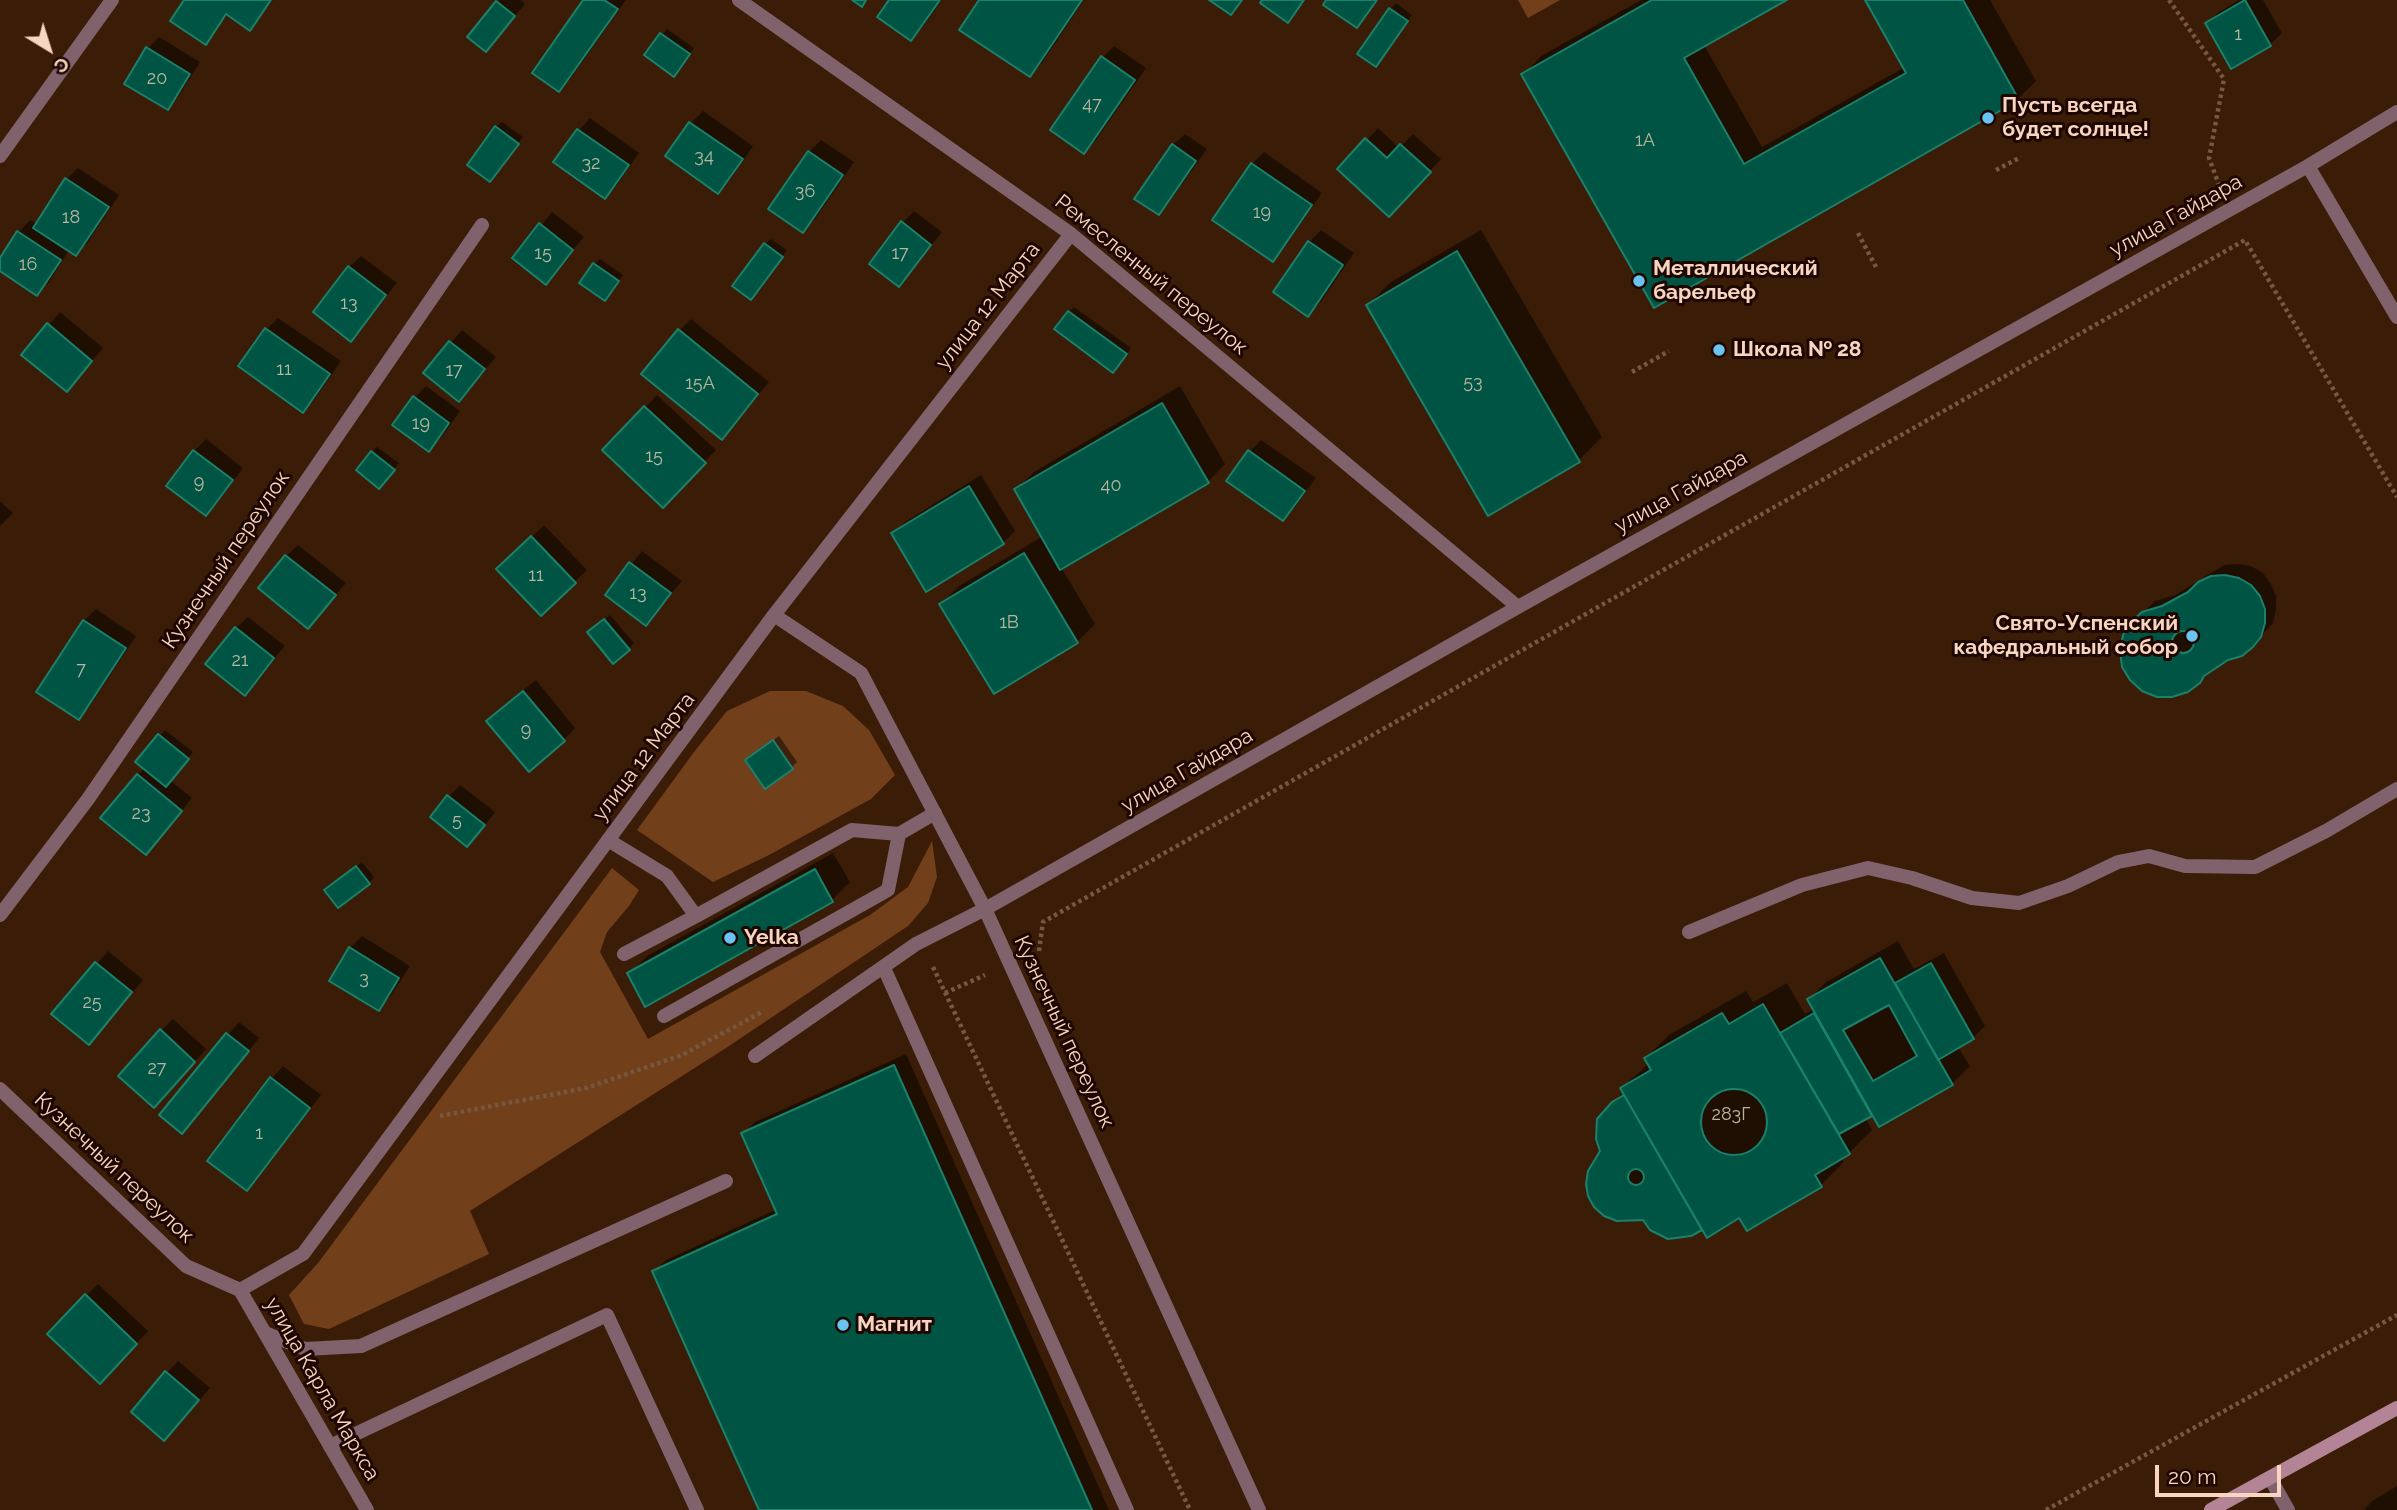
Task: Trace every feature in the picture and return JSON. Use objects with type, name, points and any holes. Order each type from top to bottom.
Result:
[{"type":"main road","points":[[2211,1510],[2397,1408]]},
{"type":"street","points":[[0,156],[112,0]]},
{"type":"street","name":"Ремесленный переулок","points":[[739,0],[1071,234],[1518,607]]},
{"type":"street","name":"улица Гайдара","points":[[755,1056],[916,944],[985,909],[1518,607],[2308,166],[2397,112]]},
{"type":"street","points":[[2308,166],[2397,317]]},
{"type":"street","name":"Кузнечный переулок","points":[[0,915],[88,799],[482,225]]},
{"type":"street","name":"улица 12 Марта","points":[[240,1290],[303,1254],[774,615],[1071,234]]},
{"type":"street","name":"Кузнечный переулок","points":[[774,615],[861,673],[985,909],[1259,1510]]},
{"type":"street","points":[[1689,932],[1802,885],[1868,868],[1912,878],[1972,898],[2019,903],[2068,886],[2118,862],[2149,856],[2185,866],[2255,867],[2326,831],[2397,789]]},
{"type":"street","points":[[624,954],[852,830],[899,834],[935,813]]},
{"type":"street","points":[[664,1016],[888,890],[899,834]]},
{"type":"street","points":[[608,840],[667,876],[696,916]]},
{"type":"street","points":[[884,968],[1127,1510]]},
{"type":"street","name":"Кузнечный переулок","points":[[0,1089],[186,1266],[240,1290]]},
{"type":"street","points":[[265,1333],[305,1349],[361,1346],[726,1181]]},
{"type":"street","name":"улица Карла Маркса","points":[[240,1290],[367,1510]]},
{"type":"street","points":[[330,1446],[607,1315],[697,1510]]},
{"type":"street","points":[[2270,1478],[2288,1510]]},
{"type":"path","points":[[2169,0],[2224,79],[2209,158],[2229,210],[2397,497]]},
{"type":"path","points":[[1996,170],[2021,156]]},
{"type":"path","points":[[1858,233],[1877,269]]},
{"type":"path","points":[[1039,951],[1043,922],[2245,240]]},
{"type":"path","points":[[1632,372],[1670,351]]},
{"type":"path","points":[[916,944],[931,964],[1190,1510]]},
{"type":"path","points":[[945,993],[989,974]]},
{"type":"path","points":[[399,1123],[586,1087],[682,1055],[769,1008]]},
{"type":"path","points":[[2046,1510],[2397,1315]]},
{"type":"shaded area","points":[[1518,0],[1560,0],[1528,18]]},
{"type":"shaded area","points":[[770,691],[806,691],[843,706],[869,730],[895,775],[871,799],[769,855],[713,882],[637,830],[727,711]]},
{"type":"shaded area","points":[[932,841],[937,877],[928,903],[908,926],[726,1048],[470,1211],[489,1254],[329,1329],[304,1324],[289,1295],[318,1263],[612,868],[639,890],[607,932],[600,952],[648,1039],[870,915],[908,887]]},
{"type":"building","points":[[184,0],[271,0],[250,31],[226,14],[206,45],[170,21]]},
{"type":"building","points":[[583,0],[604,0],[618,9],[559,92],[532,73]]},
{"type":"building","points":[[852,0],[866,0],[862,7]]},
{"type":"building","points":[[889,0],[940,0],[911,41],[877,17]]},
{"type":"building","points":[[979,0],[1082,0],[1030,77],[959,30]]},
{"type":"building","points":[[1209,0],[1242,0],[1231,15]]},
{"type":"building","points":[[1262,0],[1304,0],[1288,23],[1260,3]]},
{"type":"building","points":[[1326,0],[1377,0],[1357,28],[1323,5]]},
{"type":"building","points":[[1652,0],[1787,0],[1684,58],[1744,164],[1906,73],[1865,0],[1963,0],[2019,100],[1654,308],[1521,74]]},
{"type":"building","points":[[2245,0],[2271,46],[2231,69],[2205,23]]},
{"type":"building","points":[[496,1],[515,16],[486,52],[467,37]]},
{"type":"building","points":[[1389,8],[1408,21],[1376,67],[1357,54]]},
{"type":"building","points":[[660,33],[690,54],[674,77],[644,55]]},
{"type":"building","points":[[146,47],[190,74],[168,110],[124,84]]},
{"type":"building","points":[[1101,56],[1135,80],[1084,154],[1050,130]]},
{"type":"building","points":[[689,122],[743,159],[718,194],[665,156]]},
{"type":"building","points":[[495,126],[519,144],[490,182],[467,165]]},
{"type":"building","points":[[577,129],[629,165],[605,199],[553,162]]},
{"type":"building","points":[[1365,138],[1387,158],[1400,144],[1431,172],[1389,217],[1337,169]]},
{"type":"building","points":[[1172,144],[1196,161],[1159,215],[1134,199]]},
{"type":"building","points":[[808,151],[843,175],[803,233],[768,209]]},
{"type":"building","points":[[1251,163],[1312,205],[1273,262],[1212,220]]},
{"type":"building","points":[[65,178],[109,207],[76,256],[33,228]]},
{"type":"building","points":[[901,221],[931,245],[899,287],[869,264]]},
{"type":"building","points":[[539,223],[573,250],[546,285],[512,258]]},
{"type":"building","points":[[17,231],[61,260],[37,296],[0,271],[0,258]]},
{"type":"building","points":[[1308,241],[1343,265],[1308,317],[1273,292]]},
{"type":"building","points":[[764,243],[783,257],[751,300],[732,286]]},
{"type":"building","points":[[1457,251],[1580,462],[1488,516],[1366,305]]},
{"type":"building","points":[[593,263],[619,281],[605,301],[579,283]]},
{"type":"building","points":[[348,266],[386,295],[351,342],[313,312]]},
{"type":"building","points":[[1068,311],[1127,354],[1113,373],[1054,329]]},
{"type":"building","points":[[47,323],[92,361],[67,392],[21,355]]},
{"type":"building","points":[[265,328],[330,374],[303,413],[238,366]]},
{"type":"building","points":[[678,329],[758,394],[722,440],[641,374]]},
{"type":"building","points":[[449,341],[485,369],[459,402],[423,373]]},
{"type":"building","points":[[413,396],[449,423],[429,452],[392,425]]},
{"type":"building","points":[[1162,403],[1209,483],[1060,570],[1014,489]]},
{"type":"building","points":[[644,406],[706,463],[663,508],[602,450]]},
{"type":"building","points":[[193,450],[233,480],[206,516],[166,486]]},
{"type":"building","points":[[1248,450],[1305,491],[1283,521],[1226,481]]},
{"type":"building","points":[[371,451],[395,470],[379,489],[356,470]]},
{"type":"building","points":[[969,486],[1004,544],[926,592],[891,533]]},
{"type":"building","points":[[531,536],[576,583],[541,616],[496,569]]},
{"type":"building","points":[[1024,553],[1078,643],[994,694],[939,604]]},
{"type":"building","points":[[285,555],[336,595],[308,629],[258,588]]},
{"type":"building","points":[[629,562],[671,593],[646,626],[605,595]]},
{"type":"building","name":"Свято-Успенский кафедральный собор","points":[[2211,576],[2239,578],[2251,585],[2260,596],[2265,609],[2261,637],[2242,656],[2228,660],[2204,676],[2200,683],[2188,692],[2172,697],[2157,697],[2142,691],[2130,680],[2122,667],[2120,651],[2123,635],[2131,622],[2142,612],[2162,606],[2188,592],[2198,582]]},
{"type":"building","points":[[604,619],[630,650],[613,664],[587,632]]},
{"type":"building","points":[[83,620],[126,648],[79,720],[36,692]]},
{"type":"building","points":[[235,627],[274,658],[245,696],[205,664]]},
{"type":"building","points":[[2183,631],[2191,634],[2194,642],[2191,650],[2183,653],[2175,650],[2172,642],[2175,634]]},
{"type":"building","points":[[523,691],[565,741],[529,772],[486,721]]},
{"type":"building","points":[[158,734],[189,759],[166,787],[135,762]]},
{"type":"building","points":[[773,740],[793,769],[765,789],[745,760]]},
{"type":"building","points":[[137,774],[182,811],[146,855],[100,818]]},
{"type":"building","points":[[447,795],[485,825],[467,847],[430,817]]},
{"type":"building","points":[[356,866],[370,884],[338,908],[324,890]]},
{"type":"building","name":"Yelka","points":[[815,869],[833,902],[645,1007],[627,973]]},
{"type":"building","points":[[349,947],[399,978],[379,1011],[329,981]]},
{"type":"building","points":[[1880,958],[1953,1085],[1879,1127],[1807,999]]},
{"type":"building","points":[[95,962],[132,992],[89,1045],[51,1014]]},
{"type":"building","points":[[1931,963],[1974,1039],[1938,1060],[1895,983]]},
{"type":"building","points":[[1763,1004],[1850,1154],[1815,1175],[1822,1187],[1747,1231],[1739,1218],[1707,1238],[1620,1088],[1651,1070],[1644,1058],[1722,1013],[1729,1024]]},
{"type":"building","points":[[1889,1005],[1917,1056],[1873,1081],[1843,1030]]},
{"type":"building","points":[[1814,1013],[1872,1116],[1839,1134],[1780,1033]]},
{"type":"building","points":[[160,1029],[195,1062],[154,1108],[118,1076]]},
{"type":"building","points":[[226,1033],[249,1051],[182,1134],[159,1115]]},
{"type":"building","name":"Магнит","points":[[894,1065],[1092,1510],[759,1510],[700,1379],[652,1271],[777,1214],[741,1133]]},
{"type":"building","points":[[270,1077],[310,1108],[247,1191],[207,1161]]},
{"type":"building","points":[[1740,1089],[1758,1098],[1765,1109],[1765,1135],[1758,1146],[1747,1153],[1728,1155],[1710,1146],[1703,1135],[1701,1116],[1710,1098],[1721,1091]]},
{"type":"building","points":[[1624,1095],[1702,1230],[1691,1236],[1668,1239],[1650,1230],[1643,1220],[1617,1221],[1604,1216],[1594,1207],[1588,1196],[1588,1171],[1600,1151],[1596,1139],[1597,1119],[1612,1102]]},
{"type":"building","points":[[1636,1169],[1642,1171],[1642,1183],[1636,1185],[1630,1183],[1628,1177],[1630,1171]]},
{"type":"building","points":[[85,1294],[137,1344],[100,1384],[47,1334]]},
{"type":"building","points":[[165,1371],[199,1400],[164,1441],[131,1412]]},
{"type":"place","name":"Пусть всегда будет солнце!","points":[[1988,118]]},
{"type":"place","name":"Металлический барельеф","points":[[1639,281]]},
{"type":"place","name":"Школа № 28","points":[[1719,350]]},
{"type":"place","name":"Свято-Успенский кафедральный собор","points":[[2192,636]]},
{"type":"place","name":"Yelka","points":[[730,938]]},
{"type":"place","name":"Магнит","points":[[843,1325]]}]
